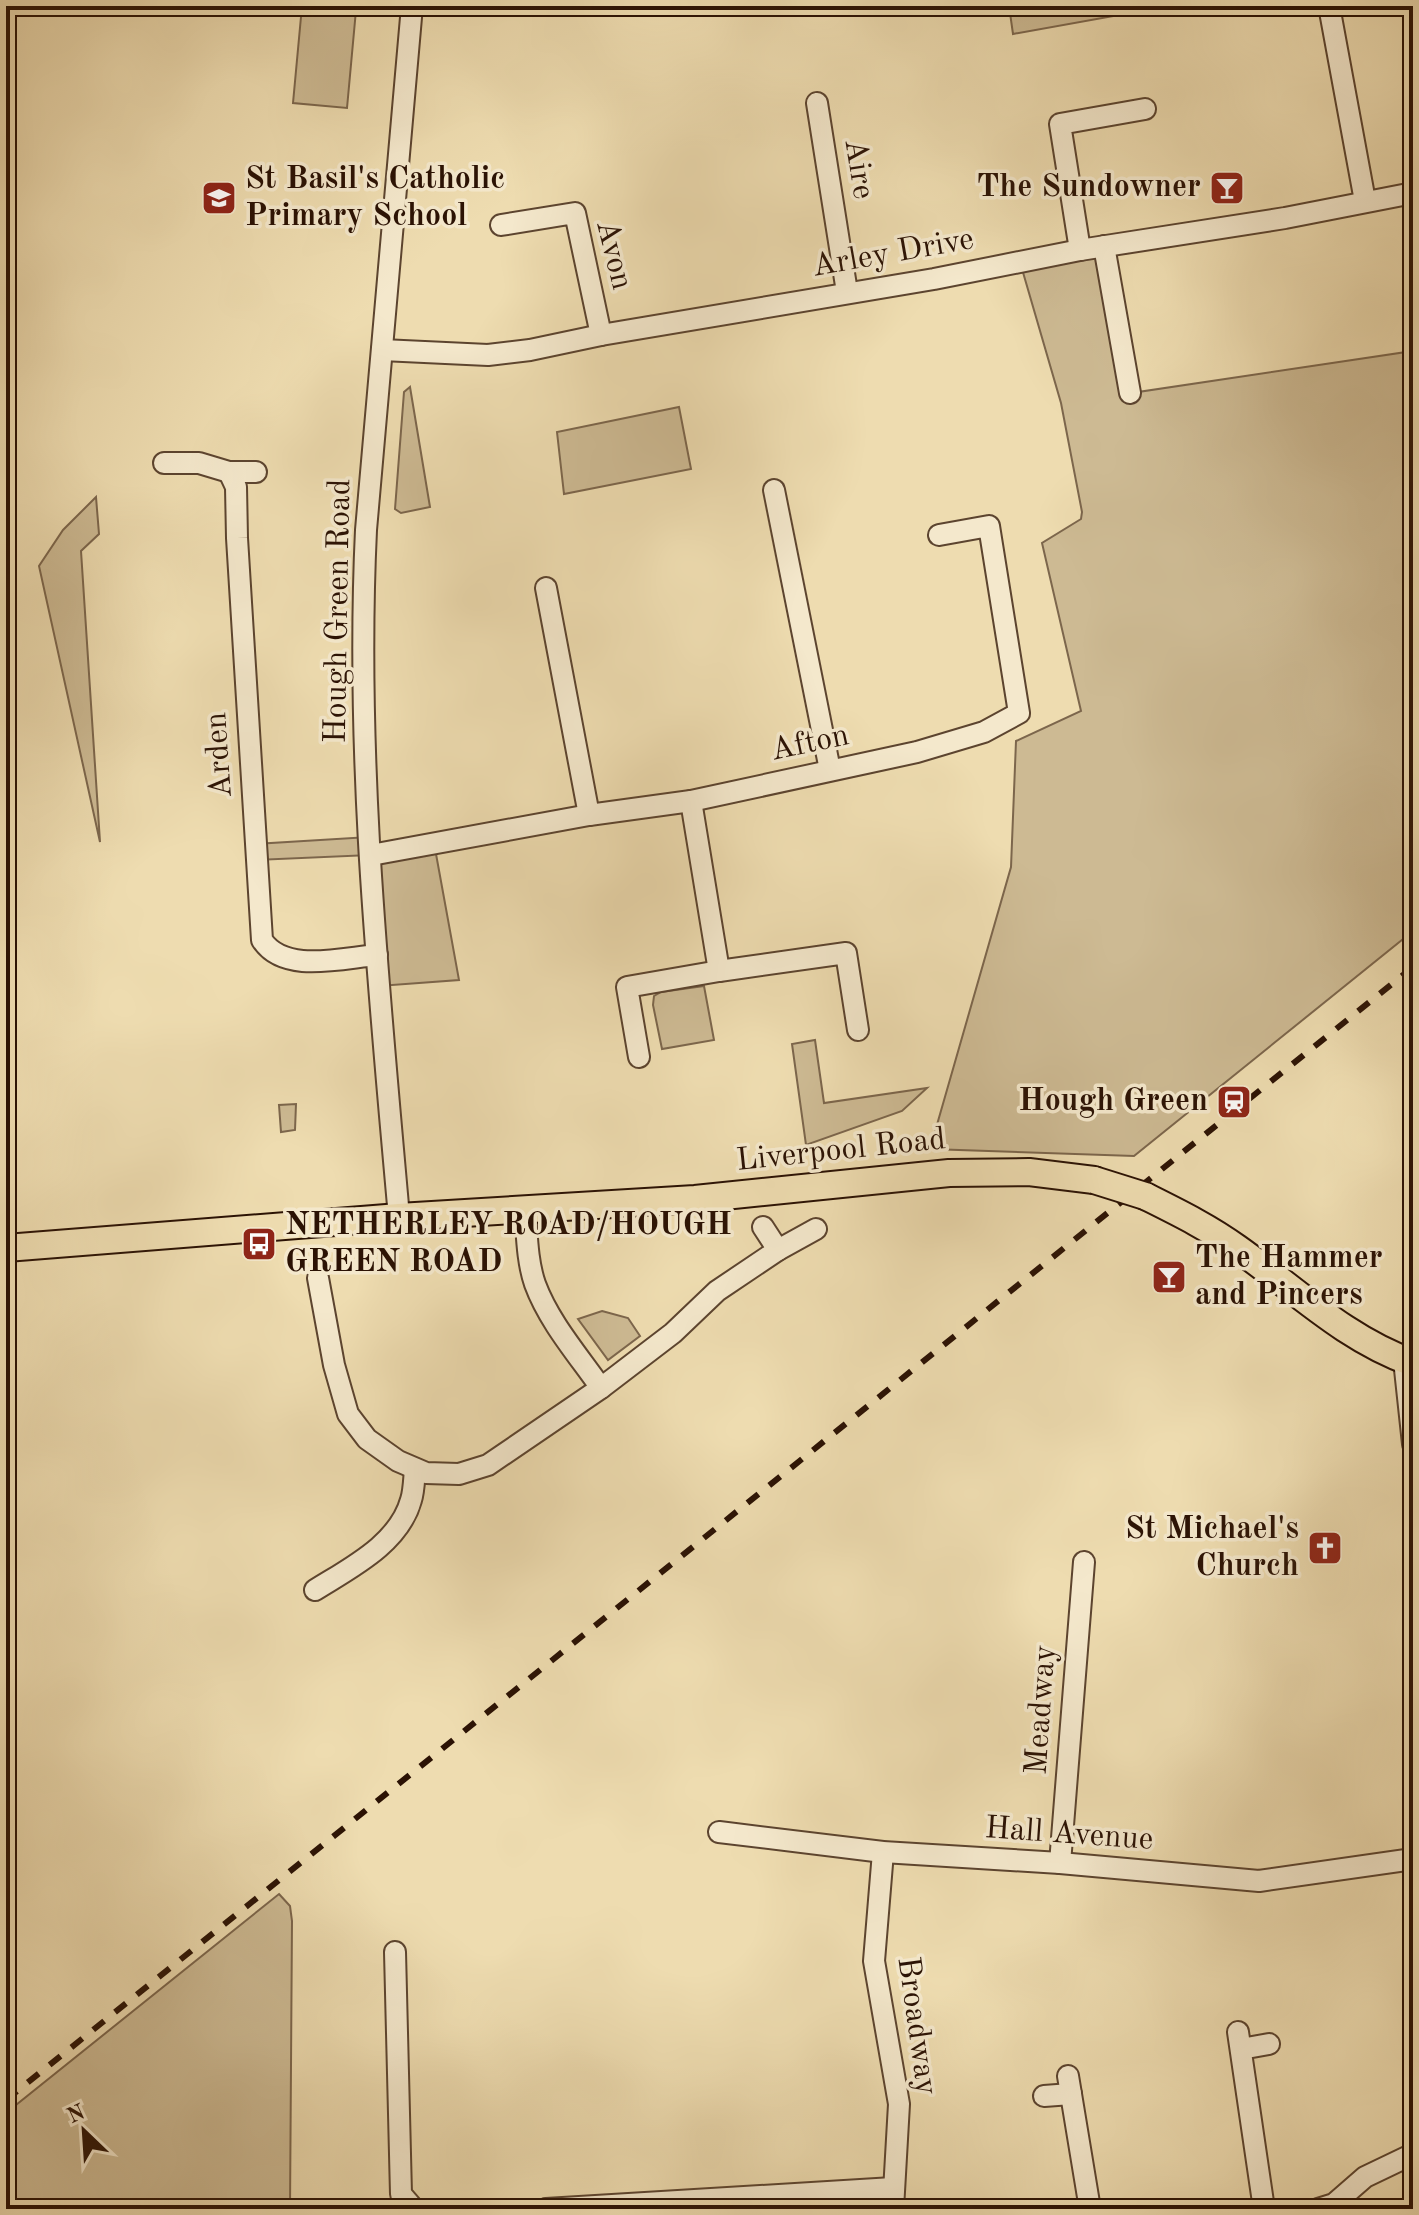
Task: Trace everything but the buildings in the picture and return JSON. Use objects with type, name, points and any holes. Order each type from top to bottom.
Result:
[{"type":"main road","name":"Liverpool Road","points":[[6,1248],[399,1217],[720,1197],[949,1173],[1029,1172],[1094,1180],[1145,1196],[1212,1231],[1318,1311],[1377,1348],[1408,1361]]},
{"type":"street","name":"Hough Green Road","points":[[399,1217],[377,955],[363,725],[362,610],[366,530],[412,6]]},
{"type":"street","points":[[1329,6],[1365,201]]},
{"type":"street","name":"Aire","points":[[817,103],[847,292]]},
{"type":"street","points":[[1080,250],[1060,124],[1145,109]]},
{"type":"street","name":"Arley Drive","points":[[382,350],[488,355],[530,350],[1413,193]]},
{"type":"street","name":"Avon","points":[[501,225],[575,213],[601,335]]},
{"type":"street","points":[[1104,246],[1130,393]]},
{"type":"street","points":[[164,463],[199,463],[229,472],[256,472]]},
{"type":"street","name":"Arden","points":[[229,472],[236,487],[262,940],[278,956],[292,961],[377,955]]},
{"type":"street","points":[[774,490],[830,770]]},
{"type":"street","name":"Afton","points":[[371,855],[589,815],[691,801],[917,752],[984,732],[1019,713],[989,526],[939,535]]},
{"type":"street","points":[[546,588],[589,815]]},
{"type":"street","points":[[691,801],[719,971]]},
{"type":"street","points":[[639,1057],[627,987],[846,953],[858,1030]]},
{"type":"street","points":[[525,1210],[535,1283],[546,1308],[601,1388]]},
{"type":"street","points":[[763,1227],[778,1250]]},
{"type":"street","points":[[318,1278],[334,1365],[348,1414],[367,1439],[398,1461],[426,1473],[459,1474],[488,1465],[601,1388],[673,1333],[717,1291],[816,1229]]},
{"type":"street","points":[[1408,1361],[1413,1444]]},
{"type":"street","points":[[315,1590],[377,1549],[397,1528],[411,1501],[415,1469]]},
{"type":"street","name":"Meadway","points":[[1060,1863],[1084,1562]]},
{"type":"street","name":"Hall Avenue","points":[[719,1832],[883,1852],[1060,1863],[1259,1881],[1413,1859]]},
{"type":"street","name":"Broadway","points":[[883,1852],[874,1961],[899,2104],[893,2199]]},
{"type":"street","points":[[395,1952],[401,2194],[414,2209]]},
{"type":"street","points":[[1264,2209],[1240,2040],[1269,2044]]},
{"type":"street","points":[[1044,2096],[1069,2085],[1090,2209]]},
{"type":"street","points":[[1318,2209],[1334,2204],[1365,2177],[1413,2154]]},
{"type":"street","points":[[546,2209],[893,2199]]},
{"type":"shaded area","points":[[302,6],[356,10],[347,108],[293,103]]},
{"type":"shaded area","points":[[1009,6],[1146,6],[1147,10],[1013,34]]},
{"type":"shaded area","points":[[1104,246],[1131,393],[1413,351],[1413,931],[1134,1156],[930,1149],[1011,867],[1016,741],[1081,711],[1042,543],[1081,519],[1082,512],[1061,403],[1020,262]]},
{"type":"shaded area","points":[[410,387],[430,507],[401,513],[395,509],[404,392]]},
{"type":"shaded area","points":[[679,407],[691,469],[564,494],[557,432]]},
{"type":"shaded area","points":[[96,497],[99,534],[81,551],[100,842],[39,566],[63,530]]},
{"type":"shaded area","points":[[369,837],[371,854],[434,843],[459,980],[379,986],[370,855],[256,860],[255,844]]},
{"type":"shaded area","points":[[704,986],[714,1040],[662,1049],[654,996],[661,992]]},
{"type":"shaded area","points":[[815,1040],[824,1103],[927,1088],[902,1111],[806,1145],[792,1044]]},
{"type":"shaded area","points":[[296,1104],[295,1130],[281,1132],[279,1105]]},
{"type":"shaded area","points":[[602,1311],[628,1318],[640,1336],[608,1360],[578,1319]]},
{"type":"shaded area","points":[[279,1894],[290,1906],[292,1921],[290,2209],[6,2209],[6,2113]]},
{"type":"railway","points":[[6,2100],[1413,967]]},
{"type":"place","name":"The Sundowner","points":[[1227,188]]},
{"type":"place","name":"St Basil's Catholic Primary School","points":[[219,198]]},
{"type":"place","name":"Hough Green","points":[[1234,1102]]},
{"type":"place","name":"NETHERLEY ROAD/HOUGH GREEN ROAD","points":[[259,1244]]},
{"type":"place","name":"The Hammer and Pincers","points":[[1169,1277]]},
{"type":"place","name":"St Michael's Church","points":[[1325,1548]]}]
